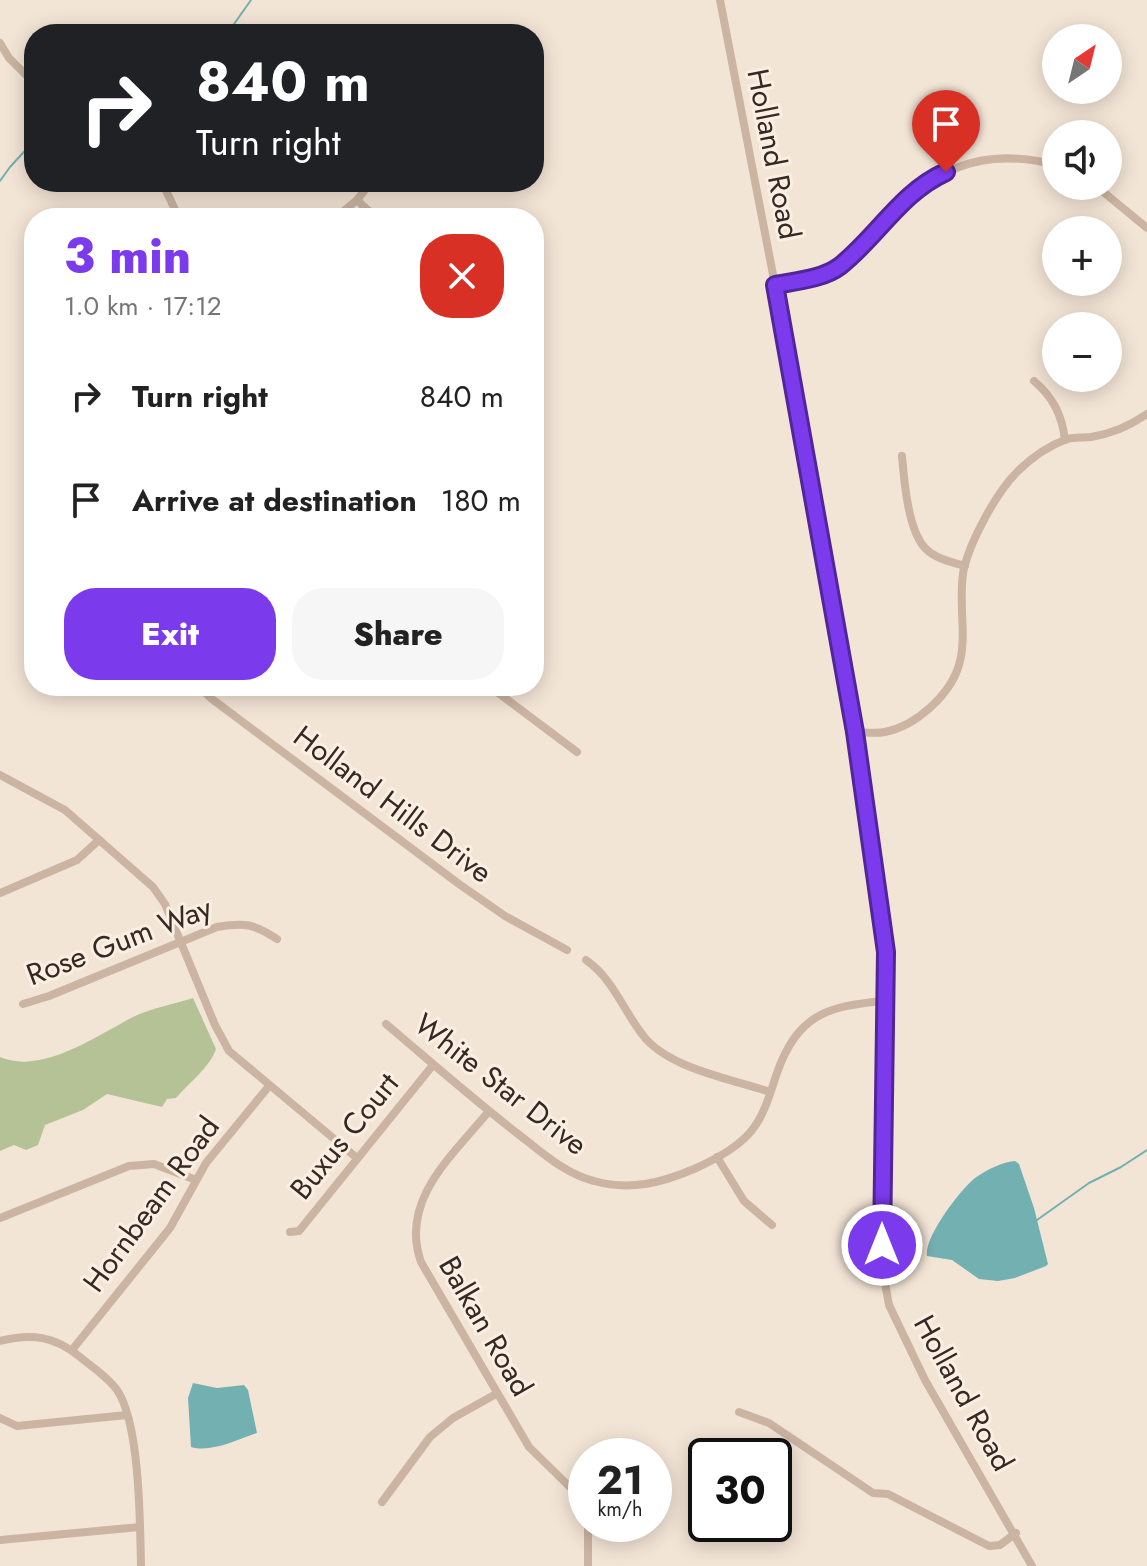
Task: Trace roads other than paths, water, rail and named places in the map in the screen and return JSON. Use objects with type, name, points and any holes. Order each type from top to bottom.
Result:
[{"type":"street","name":"Holland Road","points":[[720,0],[855,732],[886,952],[882,1266],[889,1305],[925,1380],[1016,1533],[1032,1566]]},
{"type":"street","points":[[0,43],[24,73]]},
{"type":"street","points":[[775,285],[807,280],[838,267],[909,197],[946,172],[988,158],[1024,157],[1042,162]]},
{"type":"street","points":[[347,208],[363,192]]},
{"type":"street","points":[[357,200],[365,208]]},
{"type":"street","points":[[1113,200],[1147,228]]},
{"type":"street","points":[[1034,381],[1049,394],[1065,440]]},
{"type":"street","points":[[855,732],[884,733],[904,726],[923,713],[947,689],[959,665],[962,633],[960,596],[965,566],[994,504],[1015,474],[1043,451],[1065,440],[1118,430],[1147,414]]},
{"type":"street","points":[[902,456],[914,531],[925,548],[942,559],[965,566]]},
{"type":"street","name":"Holland Hills Drive","points":[[209,696],[459,884],[505,916],[567,950]]},
{"type":"street","points":[[502,696],[577,752]]},
{"type":"street","points":[[0,775],[54,802],[153,887],[165,904],[223,1041],[238,1060],[357,1158]]},
{"type":"street","points":[[0,893],[77,860],[99,840]]},
{"type":"street","name":"Rose Gum Way","points":[[23,1004],[217,927],[236,923],[256,925],[277,939]]},
{"type":"street","points":[[586,960],[610,982],[642,1034],[665,1056],[770,1092]]},
{"type":"street","name":"White Star Drive","points":[[386,1024],[564,1169],[595,1182],[644,1186],[665,1181],[717,1157],[747,1137],[755,1127],[788,1046],[813,1017],[840,1006],[884,1001]]},
{"type":"street","name":"Buxus Court","points":[[290,1232],[299,1231],[433,1065]]},
{"type":"street","name":"Hornbeam Road","points":[[72,1350],[170,1228],[206,1163],[269,1086]]},
{"type":"street","name":"Balkan Road","points":[[489,1111],[431,1182],[420,1200],[414,1233],[421,1262],[496,1394],[529,1447],[568,1485]]},
{"type":"street","points":[[717,1157],[744,1201],[772,1225]]},
{"type":"street","points":[[0,1218],[129,1166],[154,1164],[196,1180]]},
{"type":"street","points":[[0,1341],[30,1335],[44,1337],[72,1350],[115,1388],[127,1415],[138,1487],[141,1566]]},
{"type":"street","points":[[382,1502],[430,1437],[453,1418],[496,1394]]},
{"type":"street","points":[[739,1412],[769,1423],[873,1493],[888,1494],[989,1546],[1000,1545],[1016,1533]]},
{"type":"street","points":[[0,1418],[17,1426],[127,1415]]},
{"type":"street","points":[[0,1540],[140,1527]]},
{"type":"street","points":[[588,1542],[588,1566]]},
{"type":"water","points":[[1015,1161],[1019,1164],[1034,1208],[1048,1264],[1015,1278],[998,1281],[979,1279],[952,1260],[927,1256],[937,1226],[969,1184],[994,1167]]},
{"type":"water","points":[[193,1383],[217,1388],[244,1385],[248,1390],[257,1433],[215,1447],[191,1447],[188,1398]]},
{"type":"waterway","points":[[234,24],[251,0]]},
{"type":"waterway","points":[[0,181],[24,152]]},
{"type":"waterway","points":[[1037,1220],[1089,1183],[1147,1150]]}]
